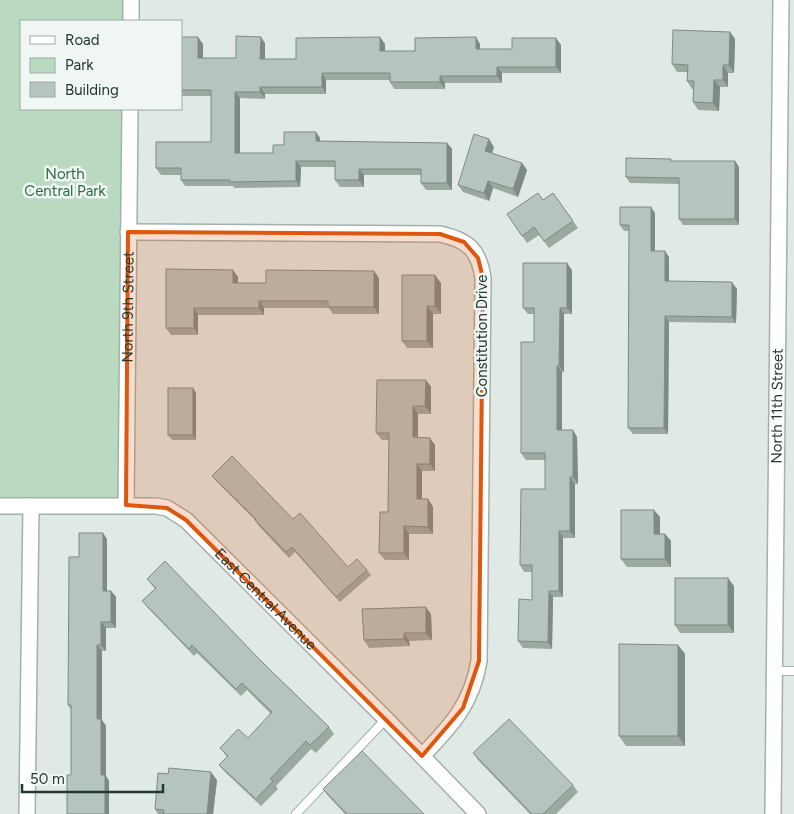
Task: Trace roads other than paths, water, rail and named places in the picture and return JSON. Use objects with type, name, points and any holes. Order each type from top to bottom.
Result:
[{"type":"street","points":[[131,0],[131,20]]},
{"type":"street","name":"North 11th Street","points":[[773,814],[781,0]]},
{"type":"street","name":"North 9th Street","points":[[126,506],[130,110]]},
{"type":"street","name":"Constitution Drive","points":[[128,232],[440,234],[464,242],[473,249],[478,258],[483,278],[479,662],[474,684],[463,708],[448,728],[422,756]]},
{"type":"street","name":"East Central Avenue","points":[[0,506],[156,506],[167,508],[186,520],[386,719],[478,814]]},
{"type":"street","points":[[27,814],[31,506]]},
{"type":"lane","points":[[774,671],[794,672]]},
{"type":"lane","points":[[296,814],[386,719]]},
{"type":"park label","name":"North Central Park","points":[[65,182]]}]
